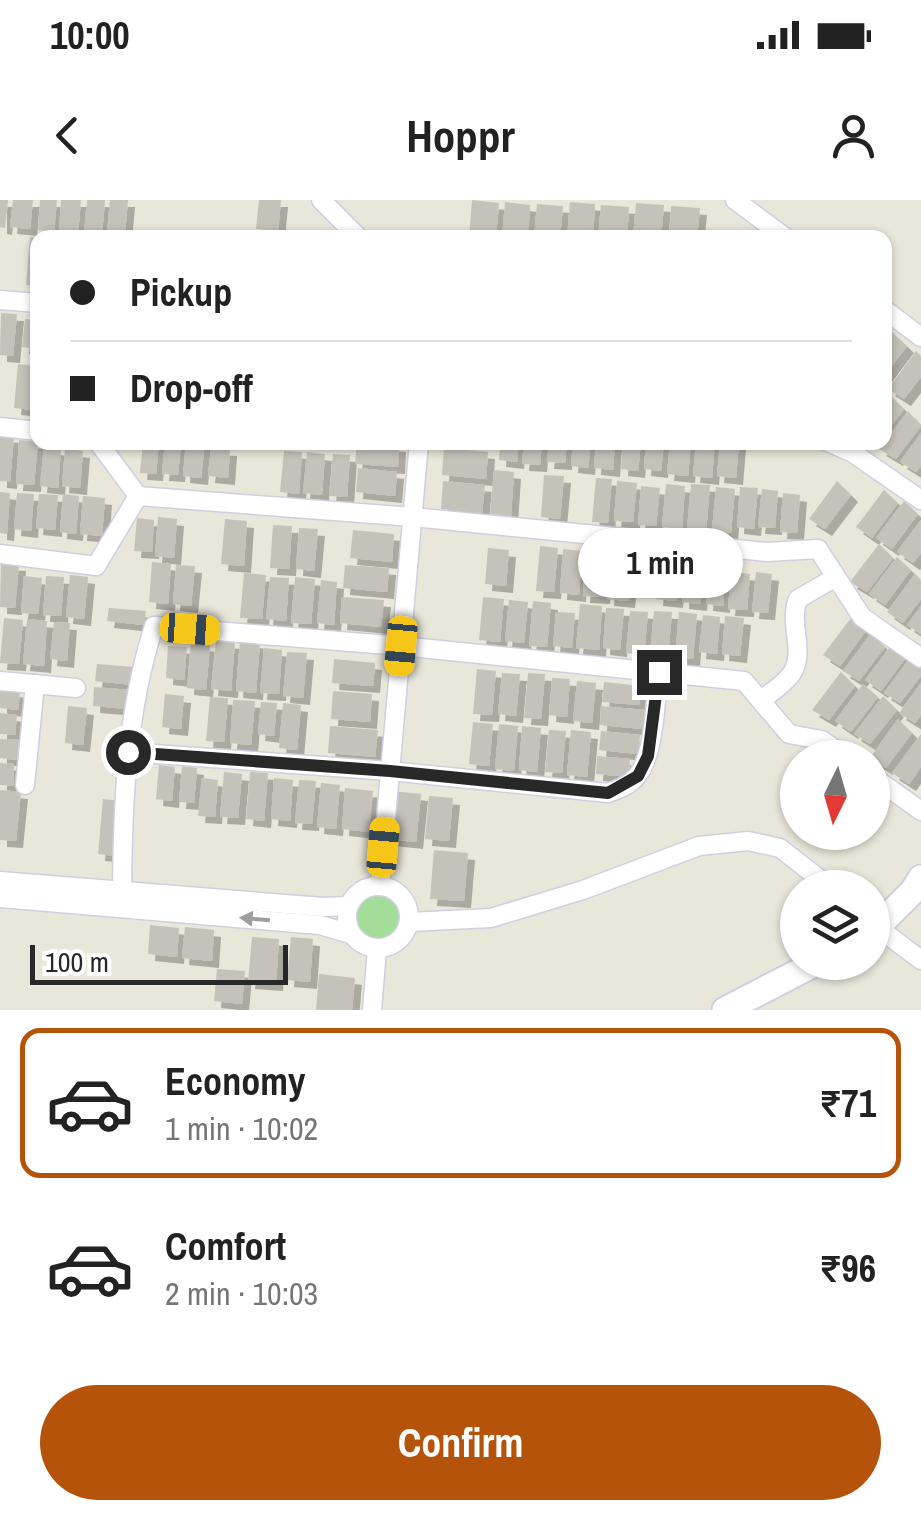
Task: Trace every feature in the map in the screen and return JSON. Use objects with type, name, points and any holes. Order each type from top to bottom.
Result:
[{"type":"street","points":[[321,200],[352,230]]},
{"type":"street","points":[[735,200],[775,230]]},
{"type":"street","points":[[0,300],[30,302]]},
{"type":"street","points":[[892,315],[921,337]]},
{"type":"street","points":[[0,427],[30,430]]},
{"type":"street","points":[[104,450],[138,496],[413,517],[767,552],[818,549],[862,617],[921,658]]},
{"type":"street","points":[[380,886],[418,450]]},
{"type":"street","points":[[848,450],[921,500]]},
{"type":"street","points":[[0,554],[96,566],[138,496]]},
{"type":"street","points":[[760,700],[792,673],[798,656],[794,622],[798,599],[836,577]]},
{"type":"street","points":[[122,900],[128,752],[138,674],[154,626],[401,646],[744,681],[789,734],[822,740]]},
{"type":"street","points":[[128,752],[390,771],[608,793],[638,776],[648,756],[659,672]]},
{"type":"street","points":[[0,681],[76,688]]},
{"type":"street","points":[[25,785],[35,684]]},
{"type":"street","points":[[890,789],[921,811]]},
{"type":"street","points":[[409,922],[491,918],[582,890],[699,846],[748,840],[780,848],[808,870]]},
{"type":"street","points":[[890,912],[921,878]]},
{"type":"street","points":[[0,881],[320,925],[351,934]]},
{"type":"street","points":[[380,886],[400,895],[409,910],[409,922],[397,942],[377,949],[358,942],[351,934],[347,925],[348,906],[362,890],[380,886]]},
{"type":"street","points":[[0,898],[348,906]]},
{"type":"street","points":[[890,938],[921,960]]},
{"type":"street","points":[[372,1010],[377,949]]},
{"type":"street","points":[[724,1010],[783,980]]},
{"type":"green space","points":[[375,892],[392,899],[399,916],[392,933],[375,940],[358,933],[351,916],[358,899]]},
{"type":"building","points":[[0,200],[8,200],[5,228],[0,227]]},
{"type":"building","points":[[13,200],[33,200],[30,229],[10,227]]},
{"type":"building","points":[[40,200],[57,200],[54,230],[38,230]]},
{"type":"building","points":[[61,200],[81,200],[78,230],[59,230]]},
{"type":"building","points":[[87,200],[105,200],[102,230],[84,230]]},
{"type":"building","points":[[110,200],[128,200],[125,230],[107,230]]},
{"type":"building","points":[[259,200],[281,200],[278,230],[256,229]]},
{"type":"building","points":[[472,200],[499,203],[497,230],[470,230]]},
{"type":"building","points":[[505,202],[530,205],[528,230],[503,230]]},
{"type":"building","points":[[570,202],[595,204],[593,230],[568,230]]},
{"type":"building","points":[[636,203],[664,205],[662,230],[634,230]]},
{"type":"building","points":[[537,204],[563,206],[561,230],[535,230]]},
{"type":"building","points":[[601,205],[629,207],[628,230],[599,230]]},
{"type":"building","points":[[671,206],[700,208],[698,230],[670,230]]},
{"type":"building","points":[[30,237],[30,285],[26,285]]},
{"type":"building","points":[[1,313],[17,314],[13,356],[0,355]]},
{"type":"building","points":[[25,319],[30,319],[30,348],[22,347]]},
{"type":"building","points":[[892,332],[907,346],[892,366]]},
{"type":"building","points":[[916,351],[921,356],[921,377],[904,399],[892,392],[892,384]]},
{"type":"building","points":[[18,364],[30,365],[30,410],[14,408]]},
{"type":"building","points":[[892,397],[904,409],[892,425]]},
{"type":"building","points":[[908,411],[921,426],[896,459],[881,450],[892,450],[892,432]]},
{"type":"building","points":[[921,433],[921,466],[916,472],[900,462]]},
{"type":"building","points":[[0,435],[14,436],[10,482],[0,481]]},
{"type":"building","points":[[19,440],[30,441],[30,450],[37,450],[34,485],[16,484]]},
{"type":"building","points":[[44,450],[61,450],[58,488],[40,486]]},
{"type":"building","points":[[65,450],[83,451],[80,488],[62,486]]},
{"type":"building","points":[[142,450],[158,450],[156,474],[140,473]]},
{"type":"building","points":[[164,450],[180,450],[178,475],[162,474]]},
{"type":"building","points":[[185,450],[204,450],[201,478],[183,476]]},
{"type":"building","points":[[211,450],[230,450],[228,478],[208,476]]},
{"type":"building","points":[[356,450],[399,450],[398,467],[355,464]]},
{"type":"building","points":[[444,450],[488,452],[486,479],[442,475]]},
{"type":"building","points":[[500,450],[518,450],[517,462],[499,460]]},
{"type":"building","points":[[523,450],[541,450],[540,465],[522,464]]},
{"type":"building","points":[[548,450],[566,450],[565,463],[547,462]]},
{"type":"building","points":[[572,450],[590,450],[588,468],[571,466]]},
{"type":"building","points":[[595,450],[614,450],[613,470],[594,468]]},
{"type":"building","points":[[622,450],[640,450],[638,471],[621,469]]},
{"type":"building","points":[[645,450],[663,450],[661,471],[644,469]]},
{"type":"building","points":[[669,450],[690,450],[688,476],[667,474]]},
{"type":"building","points":[[695,450],[714,450],[712,478],[693,476]]},
{"type":"building","points":[[719,450],[738,450],[736,478],[717,476]]},
{"type":"building","points":[[284,451],[302,452],[299,494],[280,492]]},
{"type":"building","points":[[307,452],[325,454],[322,495],[303,493]]},
{"type":"building","points":[[333,454],[350,455],[347,497],[329,496]]},
{"type":"building","points":[[358,468],[397,472],[395,496],[356,492]]},
{"type":"building","points":[[494,470],[514,472],[511,516],[490,514]]},
{"type":"building","points":[[544,475],[564,476],[560,519],[541,517]]},
{"type":"building","points":[[596,478],[612,479],[608,523],[592,522]]},
{"type":"building","points":[[443,481],[485,485],[482,513],[441,509]]},
{"type":"building","points":[[617,481],[637,483],[633,522],[614,521]]},
{"type":"building","points":[[837,481],[851,495],[825,529],[809,519]]},
{"type":"building","points":[[666,484],[685,486],[682,529],[662,527]]},
{"type":"building","points":[[691,484],[710,485],[706,532],[687,530]]},
{"type":"building","points":[[641,486],[660,488],[656,526],[638,525]]},
{"type":"building","points":[[716,487],[735,489],[731,533],[712,531]]},
{"type":"building","points":[[740,487],[758,488],[754,529],[737,527]]},
{"type":"building","points":[[762,489],[778,491],[775,528],[758,527]]},
{"type":"building","points":[[884,490],[898,503],[872,538],[856,527]]},
{"type":"building","points":[[0,492],[10,493],[7,534],[0,533]]},
{"type":"building","points":[[17,493],[34,494],[31,531],[14,529]]},
{"type":"building","points":[[783,493],[800,495],[797,533],[780,532]]},
{"type":"building","points":[[39,494],[58,495],[55,530],[36,528]]},
{"type":"building","points":[[63,494],[79,496],[76,534],[60,532]]},
{"type":"building","points":[[83,496],[105,498],[102,536],[80,534]]},
{"type":"building","points":[[904,501],[918,514],[892,549],[876,538]]},
{"type":"building","points":[[158,517],[177,519],[174,558],[155,556]]},
{"type":"building","points":[[137,518],[154,520],[152,552],[134,551]]},
{"type":"building","points":[[225,519],[247,521],[244,566],[221,564]]},
{"type":"building","points":[[921,520],[921,553],[913,563],[897,552]]},
{"type":"building","points":[[273,525],[292,526],[289,569],[270,568]]},
{"type":"building","points":[[299,528],[318,529],[314,571],[296,569]]},
{"type":"building","points":[[353,530],[394,534],[392,562],[350,558]]},
{"type":"building","points":[[879,544],[893,558],[867,592],[850,582]]},
{"type":"building","points":[[540,546],[558,548],[554,592],[536,591]]},
{"type":"building","points":[[488,548],[509,550],[506,586],[485,584]]},
{"type":"building","points":[[563,549],[582,551],[579,595],[560,593]]},
{"type":"building","points":[[611,551],[633,553],[628,601],[607,599]]},
{"type":"building","points":[[586,553],[607,555],[603,597],[583,596]]},
{"type":"building","points":[[897,557],[911,570],[885,605],[869,594]]},
{"type":"building","points":[[659,560],[680,562],[676,601],[656,599]]},
{"type":"building","points":[[685,561],[704,562],[700,604],[682,602]]},
{"type":"building","points":[[152,562],[171,564],[168,604],[149,602]]},
{"type":"building","points":[[1,563],[19,564],[15,608],[0,607]]},
{"type":"building","points":[[176,565],[195,566],[191,606],[173,604]]},
{"type":"building","points":[[345,565],[389,568],[387,592],[343,588]]},
{"type":"building","points":[[709,566],[726,567],[723,606],[706,604]]},
{"type":"building","points":[[731,572],[750,574],[747,610],[728,609]]},
{"type":"building","points":[[756,572],[772,574],[768,613],[752,612]]},
{"type":"building","points":[[244,573],[266,575],[262,619],[240,618]]},
{"type":"building","points":[[915,574],[921,580],[921,599],[903,623],[887,612]]},
{"type":"building","points":[[70,575],[88,577],[84,619],[66,617]]},
{"type":"building","points":[[24,576],[42,578],[38,614],[21,613]]},
{"type":"building","points":[[46,576],[64,577],[61,616],[43,615]]},
{"type":"building","points":[[270,577],[289,578],[286,621],[266,619]]},
{"type":"building","points":[[295,577],[315,579],[311,624],[291,623]]},
{"type":"building","points":[[321,580],[337,582],[334,625],[317,623]]},
{"type":"building","points":[[342,597],[384,600],[381,627],[340,623]]},
{"type":"building","points":[[483,597],[504,599],[500,642],[479,640]]},
{"type":"building","points":[[509,600],[528,602],[524,643],[505,641]]},
{"type":"building","points":[[533,601],[551,603],[547,647],[529,646]]},
{"type":"building","points":[[580,604],[602,606],[599,650],[576,648]]},
{"type":"building","points":[[921,606],[921,634],[907,625]]},
{"type":"building","points":[[109,608],[146,611],[144,625],[107,621]]},
{"type":"building","points":[[606,608],[624,609],[620,650],[603,648]]},
{"type":"building","points":[[630,611],[648,612],[644,655],[626,653]]},
{"type":"building","points":[[654,611],[672,612],[668,655],[650,654]]},
{"type":"building","points":[[556,612],[575,613],[572,648],[553,646]]},
{"type":"building","points":[[679,612],[697,614],[693,659],[675,658]]},
{"type":"building","points":[[703,615],[720,617],[717,654],[699,652]]},
{"type":"building","points":[[725,616],[744,618],[740,656],[722,654]]},
{"type":"building","points":[[4,618],[23,620],[19,664],[0,663]]},
{"type":"building","points":[[851,618],[866,631],[840,666],[823,655]]},
{"type":"building","points":[[27,619],[47,621],[44,666],[23,664]]},
{"type":"building","points":[[54,622],[70,623],[67,661],[50,659]]},
{"type":"building","points":[[871,633],[885,647],[859,681],[843,671]]},
{"type":"building","points":[[240,640],[260,642],[256,693],[236,691]]},
{"type":"building","points":[[216,641],[235,642],[231,691],[211,689]]},
{"type":"building","points":[[191,643],[210,645],[206,690],[187,688]]},
{"type":"building","points":[[893,643],[907,656],[881,691],[865,680]]},
{"type":"building","points":[[168,646],[187,647],[184,680],[166,678]]},
{"type":"building","points":[[264,648],[282,650],[279,694],[260,693]]},
{"type":"building","points":[[287,652],[307,653],[303,698],[283,696]]},
{"type":"building","points":[[912,655],[921,664],[921,676],[900,703],[884,693]]},
{"type":"building","points":[[334,659],[375,663],[373,686],[332,683]]},
{"type":"building","points":[[97,664],[135,667],[133,685],[95,681]]},
{"type":"building","points":[[477,669],[496,671],[492,715],[473,714]]},
{"type":"building","points":[[841,672],[855,686],[829,720],[812,710]]},
{"type":"building","points":[[502,673],[520,674],[516,716],[498,714]]},
{"type":"building","points":[[528,673],[545,674],[541,719],[524,718]]},
{"type":"building","points":[[552,678],[570,679],[567,717],[549,715]]},
{"type":"building","points":[[577,681],[596,683],[592,723],[573,721]]},
{"type":"building","points":[[604,682],[641,686],[639,705],[602,702]]},
{"type":"building","points":[[921,683],[921,715],[915,723],[899,713]]},
{"type":"building","points":[[863,684],[878,697],[851,732],[835,721]]},
{"type":"building","points":[[94,687],[130,690],[128,709],[93,706]]},
{"type":"building","points":[[0,689],[20,691],[18,710],[0,708]]},
{"type":"building","points":[[333,691],[372,694],[370,722],[331,719]]},
{"type":"building","points":[[165,694],[184,696],[181,729],[162,727]]},
{"type":"building","points":[[883,696],[897,710],[873,740],[854,734]]},
{"type":"building","points":[[210,697],[228,698],[224,742],[206,741]]},
{"type":"building","points":[[233,700],[255,701],[251,745],[230,743]]},
{"type":"building","points":[[261,702],[277,703],[274,736],[258,734]]},
{"type":"building","points":[[283,703],[301,705],[297,750],[279,748]]},
{"type":"building","points":[[68,706],[87,708],[83,745],[65,743]]},
{"type":"building","points":[[601,706],[645,710],[643,729],[600,725]]},
{"type":"building","points":[[0,713],[17,715],[15,735],[0,734]]},
{"type":"building","points":[[898,719],[912,733],[890,763],[890,740],[883,740]]},
{"type":"building","points":[[473,722],[493,724],[489,766],[469,764]]},
{"type":"building","points":[[499,724],[518,726],[514,771],[495,769]]},
{"type":"building","points":[[330,726],[378,730],[375,757],[328,753]]},
{"type":"building","points":[[522,726],[541,728],[537,772],[519,770]]},
{"type":"building","points":[[549,730],[566,731],[562,773],[545,772]]},
{"type":"building","points":[[571,730],[591,732],[587,777],[567,775]]},
{"type":"building","points":[[601,731],[640,735],[638,754],[599,750]]},
{"type":"building","points":[[921,734],[921,767],[909,784],[892,773]]},
{"type":"building","points":[[0,739],[19,740],[17,760],[0,758]]},
{"type":"building","points":[[597,756],[630,759],[629,777],[596,774]]},
{"type":"building","points":[[0,763],[14,764],[13,786],[0,785]]},
{"type":"building","points":[[159,765],[175,767],[172,801],[156,799]]},
{"type":"building","points":[[182,766],[197,768],[194,803],[179,802]]},
{"type":"building","points":[[224,772],[242,774],[238,818],[220,817]]},
{"type":"building","points":[[250,772],[268,773],[264,821],[246,819]]},
{"type":"building","points":[[202,778],[218,780],[215,817],[198,816]]},
{"type":"building","points":[[274,778],[293,780],[290,821],[271,819]]},
{"type":"building","points":[[299,780],[316,781],[312,824],[295,823]]},
{"type":"building","points":[[321,783],[340,785],[336,829],[317,827]]},
{"type":"building","points":[[345,788],[373,791],[369,832],[342,829]]},
{"type":"building","points":[[0,790],[21,792],[16,841],[0,840]]},
{"type":"building","points":[[392,791],[421,794],[416,842],[388,839]]},
{"type":"building","points":[[429,796],[453,798],[449,841],[425,839]]},
{"type":"building","points":[[103,799],[122,801],[117,856],[98,854]]},
{"type":"building","points":[[434,850],[468,853],[464,901],[430,899]]},
{"type":"building","points":[[150,925],[179,928],[177,957],[148,954]]},
{"type":"building","points":[[185,927],[214,930],[212,961],[182,958]]},
{"type":"building","points":[[252,937],[279,939],[276,984],[248,982]]},
{"type":"building","points":[[291,937],[313,939],[310,982],[287,980]]},
{"type":"building","points":[[217,969],[245,971],[242,1004],[214,1001]]},
{"type":"building","points":[[319,974],[355,978],[352,1010],[316,1010]]},
{"type":"route","points":[[128,752],[390,771],[608,793],[638,776],[648,756],[659,672]]}]
